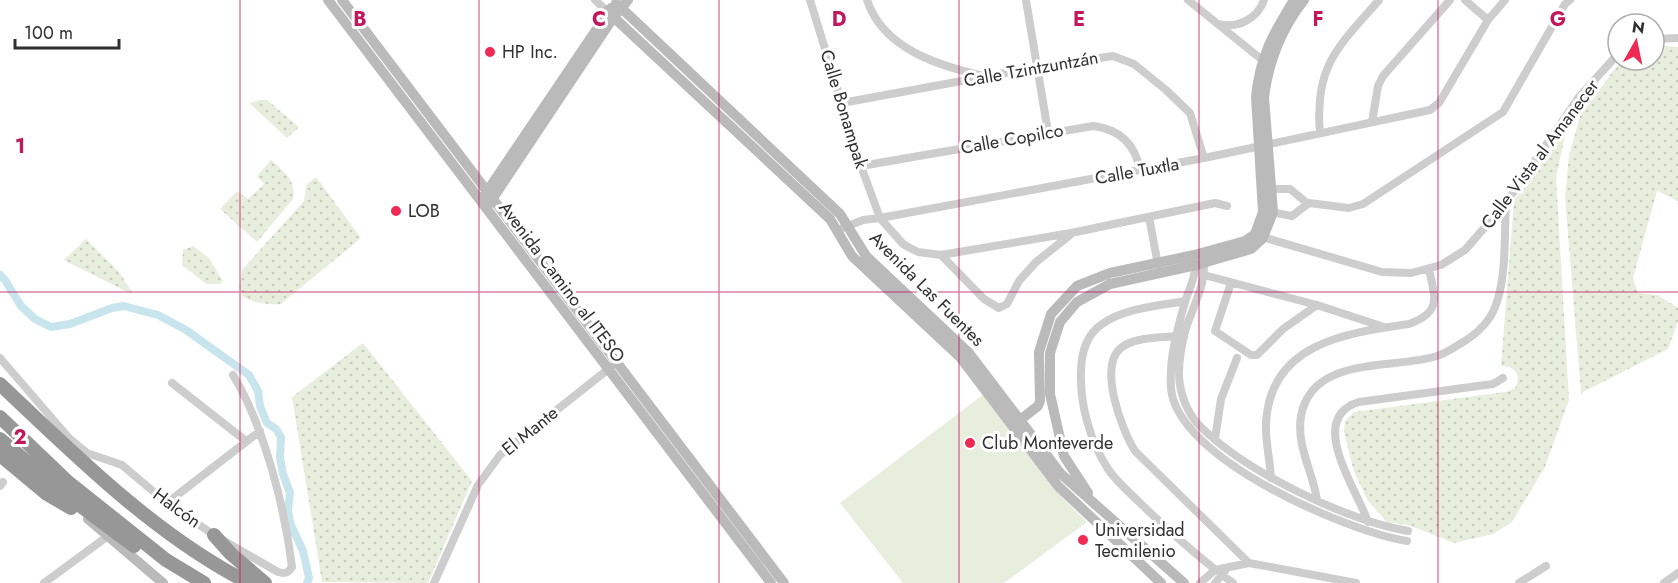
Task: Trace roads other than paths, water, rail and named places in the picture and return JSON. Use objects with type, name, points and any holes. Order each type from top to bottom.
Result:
[{"type":"highway","points":[[0,384],[121,494],[182,543],[222,570],[249,583]]},
{"type":"highway","points":[[0,417],[65,487],[85,517]]},
{"type":"highway","points":[[39,421],[69,438]]},
{"type":"highway","points":[[0,426],[65,487]]},
{"type":"highway","points":[[0,439],[166,560],[204,583]]},
{"type":"highway","points":[[0,448],[85,517]]},
{"type":"highway","points":[[0,455],[47,494],[85,517]]},
{"type":"highway","points":[[214,535],[231,554],[265,583]]},
{"type":"street","name":"Avenida Camino al ITESO","points":[[328,0],[483,206],[784,583]]},
{"type":"street","name":"Avenida Camino al ITESO","points":[[342,0],[489,195],[771,583]]},
{"type":"street","name":"Avenida Las Fuentes","points":[[595,0],[830,219],[843,228],[866,256],[969,353],[1058,486],[1161,583]]},
{"type":"street","name":"Calle Bonampak","points":[[810,0],[861,166],[880,218]]},
{"type":"street","points":[[867,0],[871,11],[893,39],[913,52],[934,63],[988,76]]},
{"type":"street","points":[[1026,0],[1048,132]]},
{"type":"street","points":[[1188,0],[1266,63]]},
{"type":"street","points":[[1215,22],[1227,26],[1244,22],[1260,10],[1264,0]]},
{"type":"street","points":[[1320,133],[1319,99],[1329,65],[1340,44],[1378,0]]},
{"type":"street","points":[[1372,122],[1378,86],[1383,76],[1450,0]]},
{"type":"street","points":[[1465,0],[1488,20],[1505,0]]},
{"type":"street","points":[[1270,189],[1294,191],[1307,203],[1349,207],[1364,204],[1503,112],[1565,4],[1570,0]]},
{"type":"street","points":[[1268,212],[1256,97],[1266,63],[1300,1]]},
{"type":"street","points":[[483,206],[619,2]]},
{"type":"street","name":"Avenida Las Fuentes","points":[[619,2],[840,214],[843,228]]},
{"type":"street","name":"Calle Tuxtla","points":[[843,228],[863,219],[880,218],[1204,158],[1436,108],[1488,20]]},
{"type":"street","name":"Calle Tzintzuntzán","points":[[842,102],[1113,56],[1134,64],[1190,113],[1204,158]]},
{"type":"street","name":"Calle Vista al Amanecer","points":[[1259,236],[1382,272],[1412,273],[1429,270],[1455,258],[1465,250],[1506,203],[1579,97],[1606,67]]},
{"type":"street","name":"Calle Copilco","points":[[861,166],[1093,126],[1113,131],[1127,140],[1140,170]]},
{"type":"street","points":[[1096,506],[1064,456],[1050,394],[1050,353],[1060,322],[1077,302],[1110,284],[1159,268],[1199,259],[1259,236],[1268,212],[1270,189],[1262,146]]},
{"type":"street","points":[[880,218],[903,244],[918,252],[941,255],[1071,233],[1215,203],[1227,206]]},
{"type":"street","points":[[1268,212],[1292,216],[1307,203]]},
{"type":"street","points":[[1317,500],[1300,431],[1305,402],[1311,390],[1339,372],[1436,356],[1473,335],[1483,326],[1495,307],[1502,281],[1506,203]]},
{"type":"street","points":[[1149,217],[1159,268]]},
{"type":"street","points":[[941,255],[984,299],[999,308],[1007,304],[1018,282],[1036,262],[1071,233]]},
{"type":"street","points":[[1199,259],[1204,275],[1176,358],[1171,391],[1186,425],[1197,437],[1268,487],[1322,513],[1370,532],[1407,541]]},
{"type":"street","points":[[1199,259],[1176,336],[1176,358],[1180,389],[1186,407],[1200,427],[1271,477],[1317,500],[1386,527],[1408,531]]},
{"type":"street","points":[[1017,422],[1038,406],[1040,401],[1038,351],[1051,314],[1077,286],[1110,273],[1159,268]]},
{"type":"street","points":[[1271,477],[1266,439],[1266,417],[1272,393],[1282,375],[1294,362],[1316,345],[1332,338],[1421,320],[1434,308],[1436,299],[1429,270]]},
{"type":"street","points":[[1204,275],[1317,305],[1386,327]]},
{"type":"street","points":[[1231,282],[1215,332],[1251,355],[1257,355],[1283,329],[1317,305]]},
{"type":"street","points":[[1185,301],[1135,310],[1103,323],[1094,330],[1083,354],[1080,386],[1092,438],[1109,471],[1154,517],[1233,583]]},
{"type":"street","points":[[1176,336],[1137,341],[1119,349],[1114,358],[1112,373],[1112,388],[1119,421],[1126,438],[1135,451],[1248,563]]},
{"type":"street","name":"Halcón","points":[[0,358],[69,438],[93,456],[101,456],[122,465],[167,503],[214,535],[284,574],[292,567],[279,500],[260,430]]},
{"type":"street","points":[[1215,439],[1221,399],[1237,358]]},
{"type":"street","name":"El Mante","points":[[434,583],[478,484],[500,455],[613,366]]},
{"type":"street","points":[[167,503],[260,430],[233,375]]},
{"type":"street","points":[[1370,532],[1368,520],[1339,454],[1335,428],[1341,412],[1348,405],[1359,402],[1493,384],[1503,378]]},
{"type":"street","points":[[171,383],[246,441]]},
{"type":"street","name":"Avenida Las Fuentes","points":[[1017,422],[1060,474],[1184,583]]},
{"type":"street","points":[[85,517],[164,583]]},
{"type":"street","points":[[44,583],[108,536]]},
{"type":"street","points":[[1200,583],[1218,572],[1248,563],[1356,583]]},
{"type":"street","points":[[1519,583],[1546,566]]},
{"type":"street","points":[[1215,583],[1218,572]]},
{"type":"street","points":[[1668,582],[1678,573]]},
{"type":"waterway","points":[[0,275],[21,306],[35,319],[51,327],[70,324],[112,308],[124,306],[158,315],[186,330],[249,375],[258,391],[260,406],[267,423],[276,429],[281,437],[280,458],[290,493],[288,511],[291,525],[303,551],[309,578],[307,583]]},
{"type":"place","name":"HP Inc.","points":[[490,52]]},
{"type":"place","name":"LOB","points":[[396,211]]},
{"type":"place","name":"Club Monteverde","points":[[970,443]]},
{"type":"place","name":"Universidad Tecmilenio","points":[[1083,540]]}]
